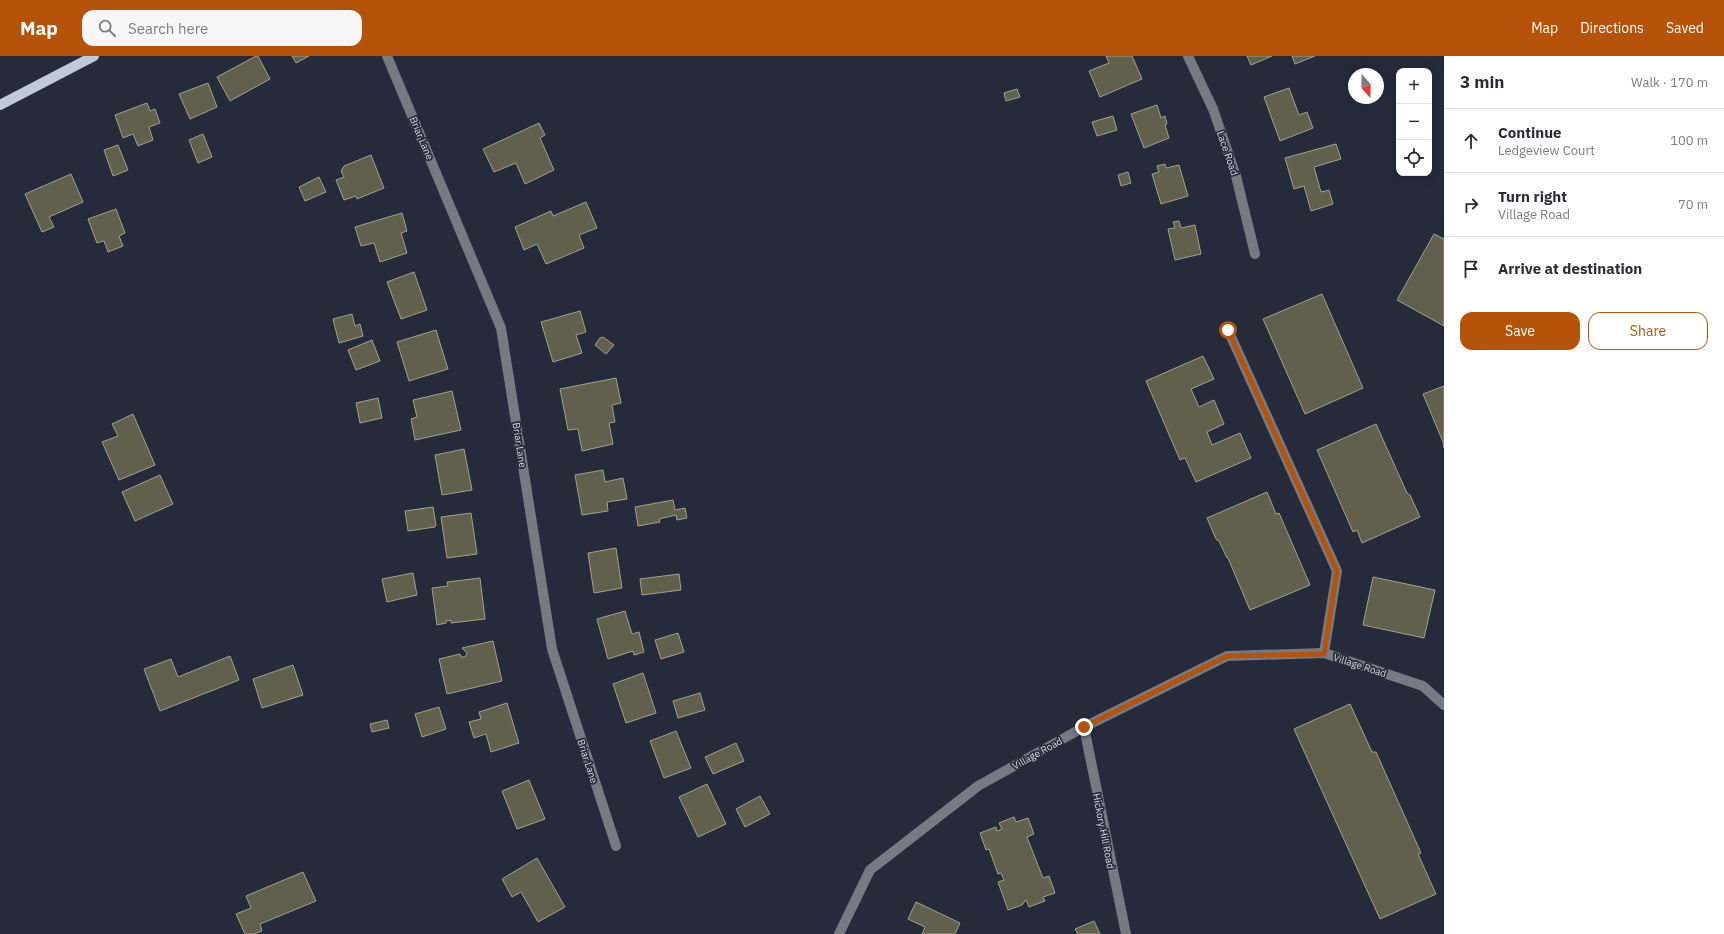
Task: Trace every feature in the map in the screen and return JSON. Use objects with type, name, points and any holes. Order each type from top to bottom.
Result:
[{"type":"main road","points":[[0,105],[94,56]]},
{"type":"street","name":"Briar Lane","points":[[387,56],[501,328],[552,649],[616,846]]},
{"type":"street","name":"Lace Road","points":[[1188,56],[1213,109],[1236,176],[1255,254]]},
{"type":"street","points":[[1228,330],[1337,571],[1324,654]]},
{"type":"street","name":"Village Road","points":[[839,934],[870,870],[978,786],[1084,727],[1227,656],[1324,654],[1423,686],[1444,705]]},
{"type":"street","name":"Hickory Hill Road","points":[[1084,727],[1126,934]]},
{"type":"building","points":[[258,56],[270,79],[230,101],[217,77]]},
{"type":"building","points":[[292,56],[309,56],[296,63]]},
{"type":"building","points":[[1106,56],[1132,56],[1142,79],[1100,97],[1089,71],[1109,63]]},
{"type":"building","points":[[1247,56],[1272,56],[1251,65]]},
{"type":"building","points":[[1292,56],[1315,56],[1295,64]]},
{"type":"building","points":[[208,83],[217,107],[190,119],[179,94]]},
{"type":"building","points":[[1289,88],[1299,115],[1307,112],[1313,128],[1280,141],[1264,97]]},
{"type":"building","points":[[1017,89],[1020,97],[1006,101],[1004,93]]},
{"type":"building","points":[[147,103],[150,111],[155,109],[160,123],[149,127],[153,140],[138,146],[133,134],[123,138],[115,115]]},
{"type":"building","points":[[1157,105],[1161,118],[1165,116],[1167,124],[1165,125],[1169,138],[1144,148],[1131,114]]},
{"type":"building","points":[[1113,116],[1117,130],[1097,136],[1092,122]]},
{"type":"building","points":[[539,123],[545,135],[540,138],[554,170],[525,184],[516,163],[494,172],[483,149]]},
{"type":"building","points":[[203,134],[212,157],[198,163],[189,140]]},
{"type":"building","points":[[1336,144],[1341,159],[1314,167],[1321,192],[1329,190],[1333,204],[1311,211],[1304,186],[1294,189],[1285,158]]},
{"type":"building","points":[[118,145],[128,170],[113,176],[104,150]]},
{"type":"building","points":[[371,155],[384,188],[357,199],[356,196],[344,200],[336,180],[344,177],[341,171],[344,166]]},
{"type":"building","points":[[1165,164],[1166,168],[1179,165],[1188,196],[1161,204],[1152,174],[1159,172],[1157,166]]},
{"type":"building","points":[[1128,172],[1131,183],[1121,186],[1118,175]]},
{"type":"building","points":[[71,174],[83,202],[49,217],[54,227],[42,232],[25,194]]},
{"type":"building","points":[[319,177],[326,192],[305,201],[299,187]]},
{"type":"building","points":[[586,202],[597,228],[579,235],[584,248],[546,264],[537,244],[524,250],[515,227],[551,211],[553,216]]},
{"type":"building","points":[[116,209],[125,233],[119,236],[123,246],[108,252],[104,241],[97,243],[88,219]]},
{"type":"building","points":[[402,213],[407,231],[401,233],[407,253],[380,262],[374,243],[361,246],[355,227]]},
{"type":"building","points":[[1179,221],[1181,228],[1195,225],[1201,254],[1175,260],[1168,229],[1175,228],[1173,222]]},
{"type":"building","points":[[1434,234],[1444,239],[1444,326],[1397,300]]},
{"type":"building","points":[[414,272],[427,310],[401,319],[387,282]]},
{"type":"building","points":[[1322,294],[1363,388],[1305,414],[1263,319]]},
{"type":"building","points":[[580,311],[586,332],[576,335],[582,353],[553,362],[541,322]]},
{"type":"building","points":[[352,314],[355,326],[360,324],[363,336],[339,343],[333,319]]},
{"type":"building","points":[[436,330],[448,369],[409,381],[397,342]]},
{"type":"building","points":[[603,337],[614,345],[606,354],[595,345],[600,338]]},
{"type":"building","points":[[372,340],[380,361],[356,370],[348,350]]},
{"type":"building","points":[[1203,356],[1214,379],[1191,389],[1199,407],[1214,400],[1224,424],[1207,432],[1212,445],[1240,433],[1251,458],[1196,482],[1185,458],[1180,460],[1146,381]]},
{"type":"building","points":[[616,378],[621,403],[612,405],[615,422],[609,423],[613,444],[582,451],[578,429],[568,430],[560,389]]},
{"type":"building","points":[[1444,386],[1444,448],[1443,442],[1423,394]]},
{"type":"building","points":[[452,391],[461,430],[415,440],[411,419],[417,417],[413,400]]},
{"type":"building","points":[[378,398],[382,418],[360,423],[356,403]]},
{"type":"building","points":[[133,414],[155,465],[119,480],[102,442],[118,436],[112,424]]},
{"type":"building","points":[[1376,424],[1407,493],[1410,495],[1420,517],[1362,543],[1357,530],[1353,532],[1317,450]]},
{"type":"building","points":[[464,449],[472,490],[442,495],[435,455]]},
{"type":"building","points":[[603,470],[605,482],[623,478],[627,499],[607,502],[608,511],[582,515],[575,475]]},
{"type":"building","points":[[160,475],[173,504],[135,521],[122,492]]},
{"type":"building","points":[[1267,492],[1276,514],[1279,513],[1310,585],[1250,610],[1228,558],[1219,541],[1216,539],[1207,518]]},
{"type":"building","points":[[673,500],[675,510],[685,508],[687,518],[677,520],[676,515],[659,519],[660,522],[638,526],[635,507]]},
{"type":"building","points":[[433,507],[435,527],[408,531],[405,511]]},
{"type":"building","points":[[471,513],[477,554],[447,558],[441,517]]},
{"type":"building","points":[[616,548],[622,588],[594,593],[588,553]]},
{"type":"building","points":[[413,573],[417,595],[387,602],[382,579]]},
{"type":"building","points":[[679,574],[681,590],[642,595],[640,579]]},
{"type":"building","points":[[1373,577],[1435,590],[1424,638],[1363,625]]},
{"type":"building","points":[[480,578],[485,619],[451,623],[451,620],[437,625],[432,588],[448,586],[447,582]]},
{"type":"building","points":[[625,611],[632,634],[639,632],[644,652],[634,655],[633,651],[608,659],[597,619]]},
{"type":"building","points":[[678,633],[684,652],[661,659],[655,640]]},
{"type":"building","points":[[493,641],[502,681],[447,694],[439,659],[460,654],[461,657],[465,657],[467,653],[462,648]]},
{"type":"building","points":[[230,656],[239,680],[160,711],[144,669],[171,659],[178,677]]},
{"type":"building","points":[[293,665],[303,695],[262,708],[253,679]]},
{"type":"building","points":[[643,673],[656,713],[626,723],[613,684]]},
{"type":"building","points":[[700,693],[705,710],[678,718],[673,701]]},
{"type":"building","points":[[507,703],[519,743],[491,752],[486,734],[474,738],[469,722],[481,719],[479,712]]},
{"type":"building","points":[[1350,704],[1372,752],[1376,752],[1421,853],[1418,854],[1436,894],[1380,919],[1294,729]]},
{"type":"building","points":[[439,707],[446,729],[422,737],[415,714]]},
{"type":"building","points":[[387,720],[389,728],[372,732],[370,724]]},
{"type":"building","points":[[676,731],[691,768],[664,778],[650,741]]},
{"type":"building","points":[[736,743],[744,761],[713,774],[705,757]]},
{"type":"building","points":[[529,780],[545,819],[517,829],[502,791]]},
{"type":"building","points":[[707,784],[726,824],[698,837],[679,797]]},
{"type":"building","points":[[760,796],[770,814],[745,827],[736,809]]},
{"type":"building","points":[[1014,817],[1016,822],[1028,818],[1034,834],[1027,837],[1043,878],[1049,876],[1055,893],[1043,897],[1045,901],[1029,907],[1026,900],[1022,905],[1008,910],[998,882],[1004,880],[1001,873],[998,874],[989,849],[986,850],[980,833],[996,827],[997,831],[1002,829],[999,823]]},
{"type":"building","points":[[537,858],[565,907],[538,922],[521,892],[512,897],[502,879]]},
{"type":"building","points":[[303,872],[316,901],[260,924],[262,931],[254,934],[245,934],[236,914],[251,908],[246,896]]},
{"type":"building","points":[[916,902],[960,923],[955,934],[922,934],[925,927],[908,919]]},
{"type":"building","points":[[1094,921],[1100,934],[1078,934],[1075,929]]},
{"type":"route","points":[[1084,727],[1227,656],[1324,654],[1337,571],[1228,330]]}]
